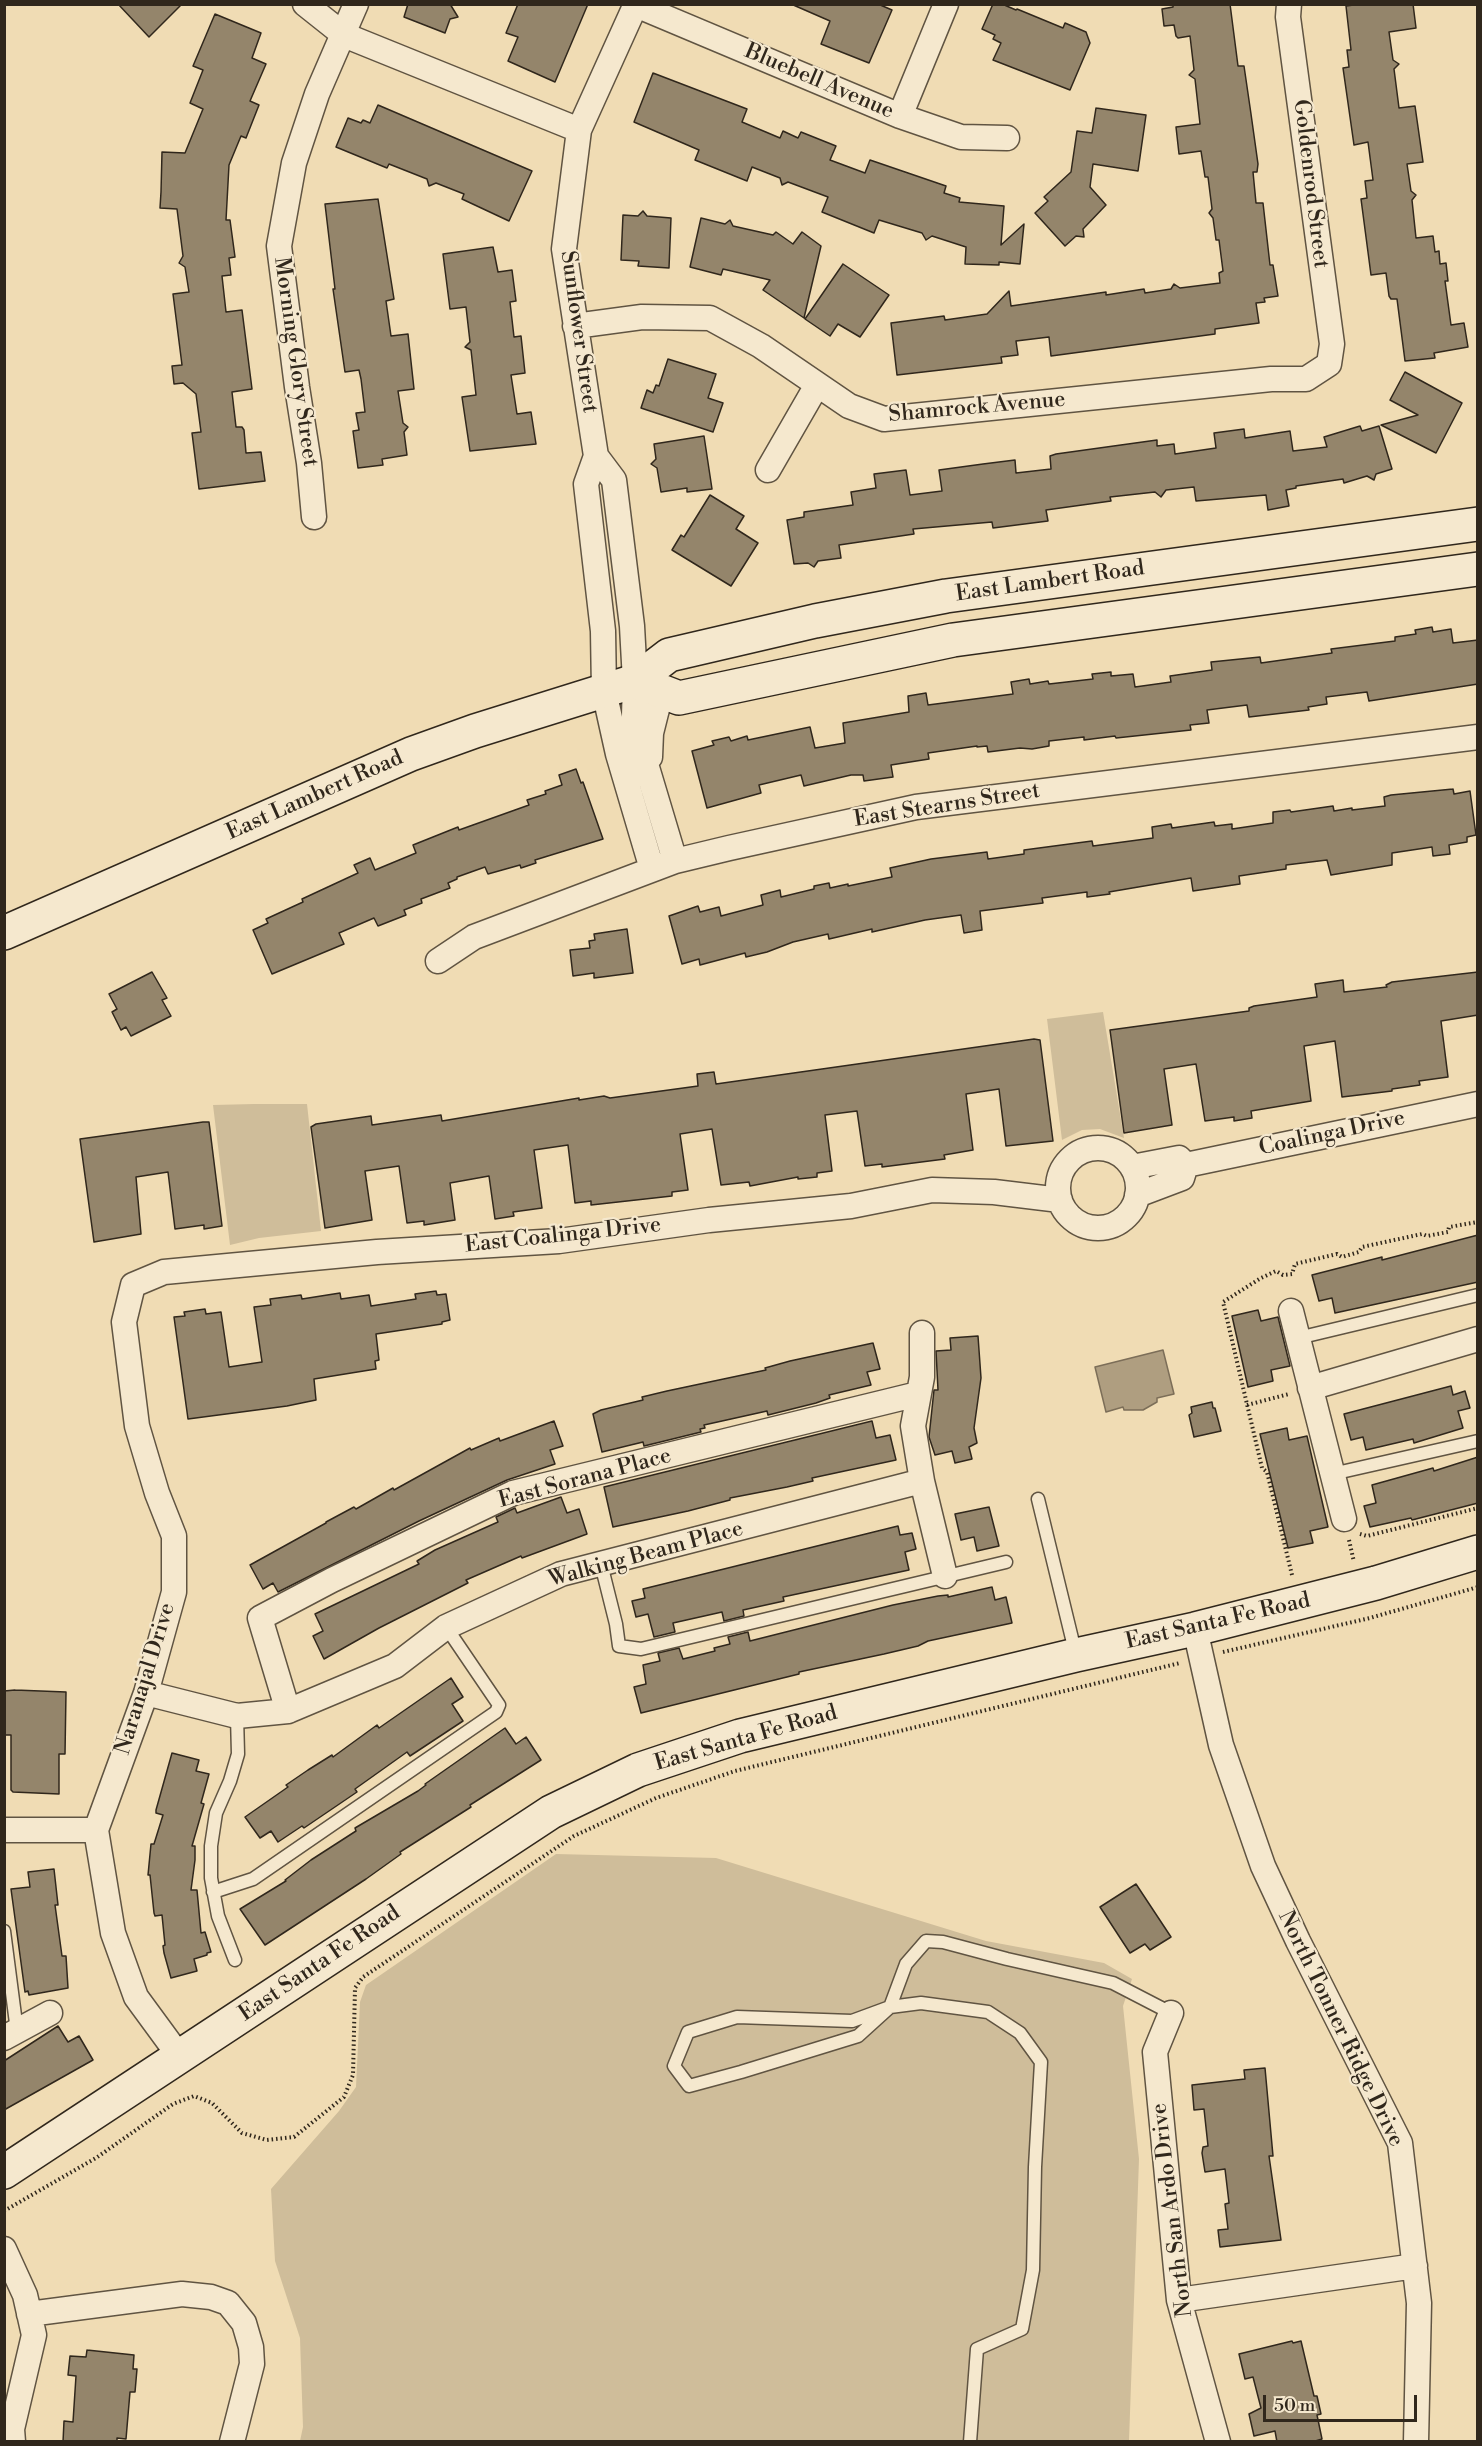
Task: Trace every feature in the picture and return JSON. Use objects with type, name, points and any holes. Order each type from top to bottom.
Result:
[{"type":"main road","name":"East Lambert Road","points":[[4,933],[411,754],[475,730],[635,681],[669,655],[815,621],[946,596],[1478,524]]},
{"type":"main road","name":"East Lambert Road","points":[[635,681],[679,698],[953,640],[1478,569]]},
{"type":"main road","name":"East Santa Fe Road","points":[[4,2172],[550,1812],[638,1770],[740,1736],[1076,1655],[1195,1629],[1377,1583],[1478,1552]]},
{"type":"street","points":[[305,4],[344,35],[579,130]]},
{"type":"street","name":"Morning Glory Street","points":[[314,517],[309,463],[279,246],[294,163],[317,94],[356,4]]},
{"type":"street","points":[[900,116],[946,4]]},
{"type":"street","name":"Goldenrod Street","points":[[1289,4],[1288,16],[1332,344],[1329,364]]},
{"type":"street","name":"Bluebell Avenue","points":[[636,5],[900,116],[961,137],[1007,138]]},
{"type":"street","name":"Sunflower Street","points":[[636,5],[579,130],[564,249],[596,456],[614,480],[632,626],[634,716],[675,861]]},
{"type":"street","name":"Shamrock Avenue","points":[[575,326],[642,317],[710,318],[761,346],[849,406],[884,419],[1271,379],[1306,380],[1329,364]]},
{"type":"street","points":[[768,470],[817,385]]},
{"type":"street","name":"Sunflower Street","points":[[596,456],[586,484],[603,631],[604,691],[618,754],[652,869]]},
{"type":"street","points":[[650,777],[651,733],[659,702],[665,693]]},
{"type":"street","name":"East Stearns Street","points":[[438,961],[474,937],[675,861],[916,807],[1478,737]]},
{"type":"street","name":"Coalinga Drive","points":[[1186,1166],[1478,1104]]},
{"type":"street","points":[[1091,1149],[1114,1152],[1132,1167],[1136,1176],[1137,1195],[1133,1207],[1125,1218],[1113,1225],[1101,1228],[1087,1226],[1076,1221],[1066,1212],[1059,1190],[1070,1159],[1091,1149]]},
{"type":"street","name":"Coalinga Drive","points":[[1132,1167],[1179,1158],[1186,1166]]},
{"type":"street","name":"Coalinga Drive","points":[[1137,1195],[1182,1178],[1186,1166]]},
{"type":"street","name":"East Coalinga Drive","points":[[133,1285],[164,1272],[377,1252],[559,1241],[709,1220],[851,1206],[932,1190],[994,1192],[1059,1190]]},
{"type":"street","name":"Naranajal Drive","points":[[133,1285],[124,1322],[137,1426],[157,1493],[174,1536],[174,1592],[146,1694],[96,1830],[113,1933],[136,1997],[180,2057]]},
{"type":"street","points":[[1291,1311],[1347,1532]]},
{"type":"street","points":[[922,1333],[922,1377],[914,1426],[922,1481],[945,1576]]},
{"type":"street","points":[[1310,1388],[1477,1340]]},
{"type":"street","name":"East Sorana Place","points":[[288,1711],[261,1618],[332,1580],[513,1493],[918,1394]]},
{"type":"street","name":"Walking Beam Place","points":[[146,1694],[237,1716],[288,1711],[395,1666],[446,1627],[561,1574],[922,1481]]},
{"type":"street","name":"North Tonner Ridge Drive","points":[[1195,1629],[1221,1744],[1263,1866],[1400,2144],[1419,2303],[1416,2442]]},
{"type":"street","points":[[4,1830],[96,1830]]},
{"type":"street","points":[[11,2035],[50,2013]]},
{"type":"street","name":"North San Ardo Drive","points":[[1171,2013],[1155,2052],[1179,2300],[1218,2442]]},
{"type":"street","points":[[4,2249],[25,2295],[33,2335],[10,2433]]},
{"type":"street","points":[[1179,2300],[1415,2266]]},
{"type":"street","points":[[29,2314],[182,2294],[211,2297],[228,2303],[244,2323],[251,2346],[252,2364],[232,2442]]},
{"type":"lane","points":[[1298,1338],[1478,1295]]},
{"type":"lane","points":[[1332,1474],[1478,1441]]},
{"type":"lane","points":[[1038,1499],[1076,1655]]},
{"type":"lane","points":[[601,1564],[619,1646],[641,1649],[1006,1562]]},
{"type":"lane","points":[[213,1892],[253,1879],[496,1712],[499,1705],[446,1627]]},
{"type":"lane","points":[[235,1960],[218,1917],[211,1878],[211,1846],[216,1813],[230,1781],[238,1754],[237,1716]]},
{"type":"lane","points":[[4,1931],[11,2035]]},
{"type":"lane","points":[[970,2442],[977,2349],[1022,2329],[1033,2270],[1035,2167],[1041,2062],[1020,2033],[988,2012],[921,2002],[890,2007],[852,2021],[737,2017],[688,2032],[674,2066],[689,2086],[858,2036],[890,2007],[906,1964],[926,1941],[943,1942],[1113,1983],[1171,2013]]},
{"type":"path","points":[[1247,1405],[1310,1388]]},
{"type":"path","points":[[1354,1562],[1347,1532],[1367,1536],[1378,1534],[1478,1508]]},
{"type":"path","points":[[1287,1556],[1292,1575]]},
{"type":"path","points":[[1230,1650],[1370,1618],[1478,1587]]},
{"type":"path","points":[[4,2211],[96,2158],[173,2104],[194,2096],[212,2103],[242,2133],[267,2140],[294,2137],[344,2097],[352,2075],[355,1988],[363,1977],[574,1836],[656,1798],[735,1771],[1173,1665]]},
{"type":"shaded area","points":[[1103,1012],[1124,1138],[1100,1129],[1082,1130],[1062,1140],[1047,1019]]},
{"type":"shaded area","points":[[307,1104],[321,1231],[259,1238],[230,1245],[213,1105]]},
{"type":"shaded area","points":[[1163,1350],[1174,1394],[1157,1398],[1157,1402],[1143,1410],[1124,1410],[1123,1407],[1106,1412],[1095,1367]]},
{"type":"shaded area","points":[[556,1854],[716,1858],[986,1941],[1104,1963],[1132,1979],[1123,2006],[1139,2159],[1129,2441],[300,2441],[303,2427],[300,2338],[275,2261],[271,2189],[339,2111],[356,2087],[360,2002],[366,1985]]},
{"type":"building","points":[[118,4],[182,4],[149,37]]},
{"type":"building","points":[[408,4],[450,4],[458,17],[450,19],[445,33],[404,17]]},
{"type":"building","points":[[518,4],[588,4],[555,82],[508,61],[518,37],[506,33]]},
{"type":"building","points":[[791,4],[878,4],[892,10],[869,63],[821,44],[830,21]]},
{"type":"building","points":[[993,4],[1002,4],[1017,9],[1063,28],[1065,23],[1086,32],[1090,43],[1070,90],[993,60],[1001,43],[993,39],[995,35],[982,29]]},
{"type":"building","points":[[1173,4],[1230,4],[1238,66],[1244,66],[1258,164],[1257,172],[1253,172],[1256,203],[1263,203],[1270,265],[1273,265],[1278,296],[1264,298],[1265,302],[1256,303],[1259,323],[1215,329],[1215,334],[1051,356],[1049,337],[1016,341],[1018,355],[1001,357],[1002,363],[897,375],[891,323],[944,316],[945,320],[987,314],[1009,291],[1011,306],[1106,292],[1106,295],[1144,289],[1145,293],[1171,289],[1174,284],[1180,288],[1220,283],[1219,273],[1223,271],[1219,240],[1216,240],[1213,218],[1209,213],[1212,209],[1208,177],[1205,177],[1201,151],[1179,154],[1176,127],[1200,124],[1195,79],[1189,75],[1194,70],[1190,36],[1178,38],[1174,25],[1164,26],[1162,9],[1173,7]]},
{"type":"building","points":[[1413,4],[1416,28],[1389,32],[1393,60],[1399,64],[1394,69],[1399,108],[1415,106],[1423,162],[1407,164],[1411,191],[1416,195],[1412,200],[1416,238],[1433,236],[1435,252],[1439,251],[1440,264],[1446,263],[1448,281],[1445,281],[1451,325],[1464,323],[1468,347],[1434,353],[1435,358],[1405,361],[1397,299],[1391,299],[1389,296],[1386,273],[1371,275],[1361,199],[1367,198],[1365,181],[1373,180],[1368,142],[1354,145],[1343,68],[1349,67],[1347,50],[1351,50],[1346,6]]},
{"type":"building","points":[[215,14],[261,33],[252,58],[266,64],[250,101],[259,105],[246,138],[241,136],[229,165],[226,220],[230,220],[235,257],[229,258],[231,275],[222,276],[226,312],[242,310],[252,389],[232,392],[236,427],[242,427],[244,430],[246,453],[261,452],[265,481],[199,489],[192,433],[201,432],[196,394],[183,383],[174,384],[172,366],[182,365],[173,294],[189,292],[185,267],[179,263],[183,256],[177,209],[160,208],[162,152],[185,153],[203,109],[190,103],[203,70],[193,66]]},
{"type":"building","points":[[653,73],[747,109],[742,122],[780,138],[783,131],[798,138],[801,132],[836,146],[830,160],[865,173],[870,160],[946,186],[944,193],[960,198],[959,202],[1004,206],[1001,245],[1024,224],[1020,264],[999,262],[999,265],[965,264],[966,247],[932,236],[926,240],[922,233],[879,220],[874,233],[822,212],[828,197],[788,182],[782,185],[780,178],[752,167],[747,181],[695,160],[699,150],[634,122]]},
{"type":"building","points":[[378,105],[532,171],[509,221],[462,199],[464,194],[436,183],[429,186],[427,179],[389,164],[387,168],[336,147],[348,118],[361,123],[363,120],[370,123]]},
{"type":"building","points":[[1096,108],[1146,115],[1138,171],[1093,164],[1090,187],[1106,205],[1083,229],[1084,237],[1076,236],[1065,246],[1035,213],[1048,201],[1044,197],[1071,172],[1077,131],[1092,133]]},
{"type":"building","points":[[378,199],[394,299],[386,301],[391,336],[408,334],[414,389],[398,391],[403,423],[408,427],[404,432],[407,455],[382,459],[383,465],[358,468],[353,431],[359,430],[356,413],[365,412],[361,379],[359,370],[345,372],[333,289],[335,289],[325,204]]},
{"type":"building","points":[[643,211],[647,216],[671,218],[669,268],[638,266],[639,261],[621,260],[623,215],[638,216]]},
{"type":"building","points":[[701,218],[725,224],[730,220],[733,226],[773,235],[776,232],[793,244],[802,232],[821,246],[804,318],[763,290],[770,280],[723,269],[721,275],[690,267]]},
{"type":"building","points":[[493,247],[498,272],[512,270],[516,301],[510,302],[514,337],[521,336],[525,373],[511,375],[517,414],[531,412],[536,444],[470,451],[462,397],[476,395],[471,350],[465,347],[470,342],[466,307],[450,309],[443,254]]},
{"type":"building","points":[[843,264],[889,295],[860,337],[838,324],[830,336],[805,319]]},
{"type":"building","points":[[668,359],[716,374],[708,398],[723,403],[713,432],[641,408],[647,390],[653,393],[656,385],[659,386]]},
{"type":"building","points":[[1405,372],[1462,403],[1436,453],[1381,425],[1418,415],[1390,400]]},
{"type":"building","points":[[1360,426],[1362,431],[1379,426],[1392,469],[1376,474],[1374,480],[1367,476],[1344,483],[1343,479],[1296,486],[1296,488],[1286,490],[1289,506],[1268,510],[1266,495],[1196,501],[1194,487],[1166,490],[1161,497],[1155,492],[1110,497],[1111,501],[1046,510],[1048,521],[993,528],[992,522],[913,529],[914,534],[839,545],[841,558],[818,561],[814,567],[808,563],[794,564],[787,520],[804,517],[804,512],[853,505],[851,492],[876,488],[874,474],[906,470],[910,495],[942,491],[939,470],[1015,460],[1016,473],[1051,469],[1050,456],[1056,454],[1157,440],[1157,446],[1174,444],[1175,454],[1216,448],[1214,433],[1244,429],[1245,438],[1290,431],[1293,451],[1327,447],[1324,437]]},
{"type":"building","points":[[704,436],[712,489],[687,492],[687,488],[661,492],[657,468],[651,464],[656,459],[654,444]]},
{"type":"building","points":[[710,495],[744,516],[736,529],[758,543],[731,586],[672,550],[681,535],[684,537]]},
{"type":"building","points":[[1432,627],[1433,632],[1451,629],[1453,643],[1478,640],[1478,684],[1369,701],[1367,692],[1326,697],[1327,704],[1308,707],[1309,710],[1249,717],[1247,705],[1207,710],[1209,723],[1190,725],[1191,730],[1116,738],[1115,736],[1084,740],[1084,737],[1049,741],[1049,746],[1032,749],[1020,748],[988,752],[987,746],[977,746],[928,753],[929,759],[891,765],[893,777],[864,781],[863,775],[851,775],[804,786],[801,775],[759,785],[761,793],[707,808],[692,751],[714,745],[712,741],[729,737],[731,741],[747,736],[748,740],[810,727],[815,748],[845,743],[843,723],[909,712],[908,696],[926,693],[928,705],[1013,694],[1011,682],[1029,679],[1030,684],[1048,681],[1049,684],[1093,679],[1092,674],[1111,672],[1111,676],[1133,674],[1135,687],[1171,682],[1170,676],[1212,670],[1211,662],[1260,657],[1261,663],[1332,653],[1331,649],[1395,641],[1395,637],[1416,634],[1415,630]]},
{"type":"building","points":[[576,769],[581,783],[583,782],[603,839],[535,860],[536,863],[521,868],[520,865],[488,874],[485,867],[457,877],[448,883],[450,888],[421,899],[422,903],[404,910],[406,915],[378,926],[374,918],[339,933],[344,944],[272,974],[253,930],[268,923],[266,919],[358,873],[354,865],[370,858],[375,870],[416,853],[413,845],[458,827],[459,830],[529,805],[527,800],[546,794],[545,791],[562,785],[559,775]]},
{"type":"building","points":[[1453,789],[1454,794],[1470,791],[1476,835],[1467,837],[1467,842],[1449,845],[1450,854],[1433,856],[1432,847],[1392,853],[1392,865],[1331,875],[1327,860],[1286,865],[1286,869],[1239,876],[1240,884],[1193,891],[1191,878],[1109,892],[1110,894],[1087,897],[1087,892],[1042,898],[1043,903],[980,911],[982,930],[964,933],[961,915],[925,920],[872,932],[872,929],[829,939],[828,934],[793,942],[767,952],[746,957],[745,953],[700,965],[699,959],[682,964],[669,916],[698,906],[700,912],[719,907],[721,916],[763,905],[761,895],[780,890],[781,897],[829,883],[830,888],[892,877],[890,868],[931,859],[987,852],[988,859],[1024,854],[1024,850],[1092,841],[1093,846],[1153,838],[1152,827],[1171,824],[1172,828],[1214,822],[1215,826],[1232,824],[1232,829],[1273,823],[1273,812],[1333,806],[1334,811],[1385,806],[1384,797],[1391,795]]},
{"type":"building","points":[[627,929],[633,973],[594,978],[594,973],[573,976],[570,950],[590,948],[589,941],[595,940],[594,934]]},
{"type":"building","points":[[152,972],[167,998],[162,1000],[171,1016],[131,1036],[126,1027],[121,1030],[112,1012],[117,1009],[109,994]]},
{"type":"building","points":[[1478,972],[1478,1015],[1441,1021],[1448,1077],[1419,1081],[1420,1085],[1392,1089],[1392,1091],[1342,1097],[1335,1041],[1304,1046],[1311,1101],[1251,1111],[1252,1118],[1234,1121],[1234,1117],[1205,1121],[1196,1064],[1164,1069],[1172,1125],[1124,1133],[1110,1030],[1249,1011],[1249,1008],[1254,1006],[1317,997],[1315,984],[1343,980],[1344,992],[1387,987],[1386,985],[1392,982]]},
{"type":"building","points":[[1040,1040],[1053,1141],[1006,1146],[999,1089],[966,1094],[973,1150],[944,1155],[945,1159],[882,1167],[882,1164],[865,1166],[857,1111],[825,1115],[832,1171],[817,1173],[817,1177],[798,1179],[798,1177],[750,1186],[749,1182],[721,1185],[712,1129],[680,1134],[688,1190],[672,1192],[672,1196],[591,1205],[591,1201],[575,1203],[568,1145],[534,1150],[542,1208],[513,1212],[514,1216],[495,1219],[489,1176],[450,1183],[455,1220],[424,1225],[424,1221],[407,1223],[399,1166],[365,1171],[372,1220],[325,1228],[311,1127],[316,1124],[371,1116],[372,1125],[441,1115],[442,1121],[579,1098],[579,1100],[604,1096],[610,1098],[698,1086],[697,1074],[714,1072],[716,1084]]},
{"type":"building","points":[[209,1122],[222,1226],[204,1229],[204,1225],[175,1229],[168,1172],[136,1177],[141,1234],[94,1242],[80,1139]]},
{"type":"building","points":[[1478,1235],[1478,1282],[1335,1313],[1332,1298],[1319,1301],[1312,1275],[1382,1257],[1382,1260]]},
{"type":"building","points":[[436,1291],[437,1295],[446,1294],[450,1320],[442,1324],[376,1334],[379,1360],[375,1361],[376,1369],[314,1379],[316,1400],[188,1419],[174,1317],[185,1316],[184,1312],[205,1309],[206,1314],[221,1312],[229,1367],[262,1362],[254,1307],[271,1305],[270,1299],[301,1295],[302,1299],[340,1293],[341,1299],[369,1295],[371,1306],[416,1299],[415,1294]]},
{"type":"building","points":[[1258,1310],[1261,1321],[1278,1317],[1290,1366],[1271,1370],[1273,1381],[1248,1387],[1232,1316]]},
{"type":"building","points":[[978,1336],[981,1378],[974,1428],[977,1443],[969,1447],[972,1459],[955,1463],[952,1451],[935,1455],[929,1437],[934,1390],[938,1390],[936,1351],[951,1350],[950,1338]]},
{"type":"building","points":[[873,1343],[880,1369],[867,1372],[871,1385],[829,1395],[830,1398],[816,1403],[768,1415],[767,1411],[704,1425],[705,1428],[700,1429],[701,1432],[644,1446],[643,1442],[602,1452],[593,1414],[601,1410],[643,1400],[642,1397],[766,1370],[765,1368],[790,1361]]},
{"type":"building","points":[[1451,1386],[1453,1395],[1465,1391],[1470,1408],[1458,1411],[1463,1428],[1414,1443],[1413,1439],[1366,1450],[1363,1437],[1351,1440],[1344,1414]]},
{"type":"building","points":[[1212,1402],[1221,1431],[1194,1437],[1189,1415],[1192,1413],[1191,1407]]},
{"type":"building","points":[[554,1421],[563,1446],[550,1450],[555,1464],[507,1480],[419,1521],[278,1592],[273,1583],[263,1589],[250,1565],[354,1507],[356,1509],[393,1488],[394,1490],[470,1448],[471,1450],[499,1438],[500,1441]]},
{"type":"building","points":[[872,1421],[876,1438],[890,1435],[896,1460],[812,1478],[813,1481],[730,1498],[730,1500],[688,1511],[613,1527],[604,1487]]},
{"type":"building","points":[[1287,1428],[1289,1440],[1307,1436],[1328,1527],[1310,1531],[1313,1543],[1288,1548],[1260,1434]]},
{"type":"building","points":[[1478,1457],[1478,1503],[1412,1520],[1411,1518],[1370,1527],[1364,1506],[1376,1503],[1372,1485],[1433,1468],[1434,1471]]},
{"type":"building","points":[[561,1497],[567,1513],[579,1509],[587,1534],[522,1558],[521,1556],[466,1580],[468,1583],[324,1659],[313,1636],[323,1631],[315,1614],[419,1564],[417,1561],[435,1550],[498,1522],[496,1517],[515,1508],[517,1513]]},
{"type":"building","points":[[989,1507],[999,1546],[977,1551],[974,1537],[961,1540],[955,1514]]},
{"type":"building","points":[[898,1526],[900,1535],[912,1533],[916,1549],[905,1552],[909,1570],[783,1597],[784,1601],[743,1610],[744,1616],[724,1621],[722,1612],[673,1623],[675,1632],[654,1637],[648,1614],[636,1617],[632,1601],[645,1598],[643,1589]]},
{"type":"building","points":[[992,1587],[995,1600],[1006,1597],[1012,1623],[799,1672],[799,1674],[641,1713],[634,1687],[646,1684],[643,1665],[660,1661],[658,1653],[679,1648],[683,1659],[715,1651],[714,1648],[730,1644],[728,1637],[748,1632],[750,1641],[893,1605],[938,1596],[948,1595],[948,1597]]},
{"type":"building","points":[[451,1678],[463,1697],[452,1704],[463,1721],[410,1756],[407,1752],[355,1789],[357,1792],[304,1828],[302,1826],[278,1842],[271,1831],[260,1838],[245,1817],[308,1770],[332,1755],[333,1757],[377,1725],[379,1728]]},
{"type":"building","points":[[4,1691],[66,1692],[65,1754],[59,1754],[59,1794],[13,1792],[11,1790],[11,1735],[4,1735]]},
{"type":"building","points":[[505,1728],[516,1744],[526,1737],[541,1760],[470,1805],[471,1807],[400,1852],[401,1854],[366,1879],[265,1945],[240,1909],[286,1881],[311,1860],[356,1831],[355,1828],[418,1791]]},
{"type":"building","points":[[172,1753],[199,1760],[196,1771],[209,1774],[201,1803],[204,1804],[192,1846],[195,1846],[195,1860],[191,1890],[197,1890],[201,1933],[205,1932],[211,1952],[194,1959],[197,1971],[171,1978],[163,1946],[165,1945],[162,1915],[155,1916],[150,1875],[148,1875],[151,1844],[154,1844],[163,1815],[156,1813],[156,1810]]},
{"type":"building","points":[[54,1869],[58,1905],[55,1905],[62,1956],[66,1956],[68,1988],[29,1995],[28,1991],[25,1992],[11,1889],[30,1887],[28,1872]]},
{"type":"building","points":[[1136,1884],[1171,1937],[1150,1950],[1145,1944],[1130,1953],[1100,1907]]},
{"type":"building","points":[[58,2026],[68,2042],[79,2036],[93,2060],[4,2110],[4,2061]]},
{"type":"building","points":[[1265,2068],[1273,2156],[1269,2156],[1281,2240],[1220,2247],[1218,2230],[1228,2229],[1225,2204],[1229,2203],[1225,2169],[1205,2172],[1202,2153],[1203,2147],[1208,2146],[1204,2109],[1194,2110],[1192,2085],[1245,2079],[1244,2070]]},
{"type":"building","points":[[1292,2341],[1293,2343],[1301,2341],[1314,2396],[1317,2396],[1321,2414],[1317,2415],[1322,2439],[1312,2442],[1277,2442],[1275,2431],[1254,2436],[1249,2414],[1261,2408],[1253,2377],[1245,2379],[1239,2354]]},
{"type":"building","points":[[87,2350],[134,2355],[133,2369],[137,2369],[135,2392],[130,2392],[126,2439],[117,2438],[117,2442],[63,2442],[64,2421],[73,2422],[76,2376],[68,2375],[70,2356],[86,2357]]}]
